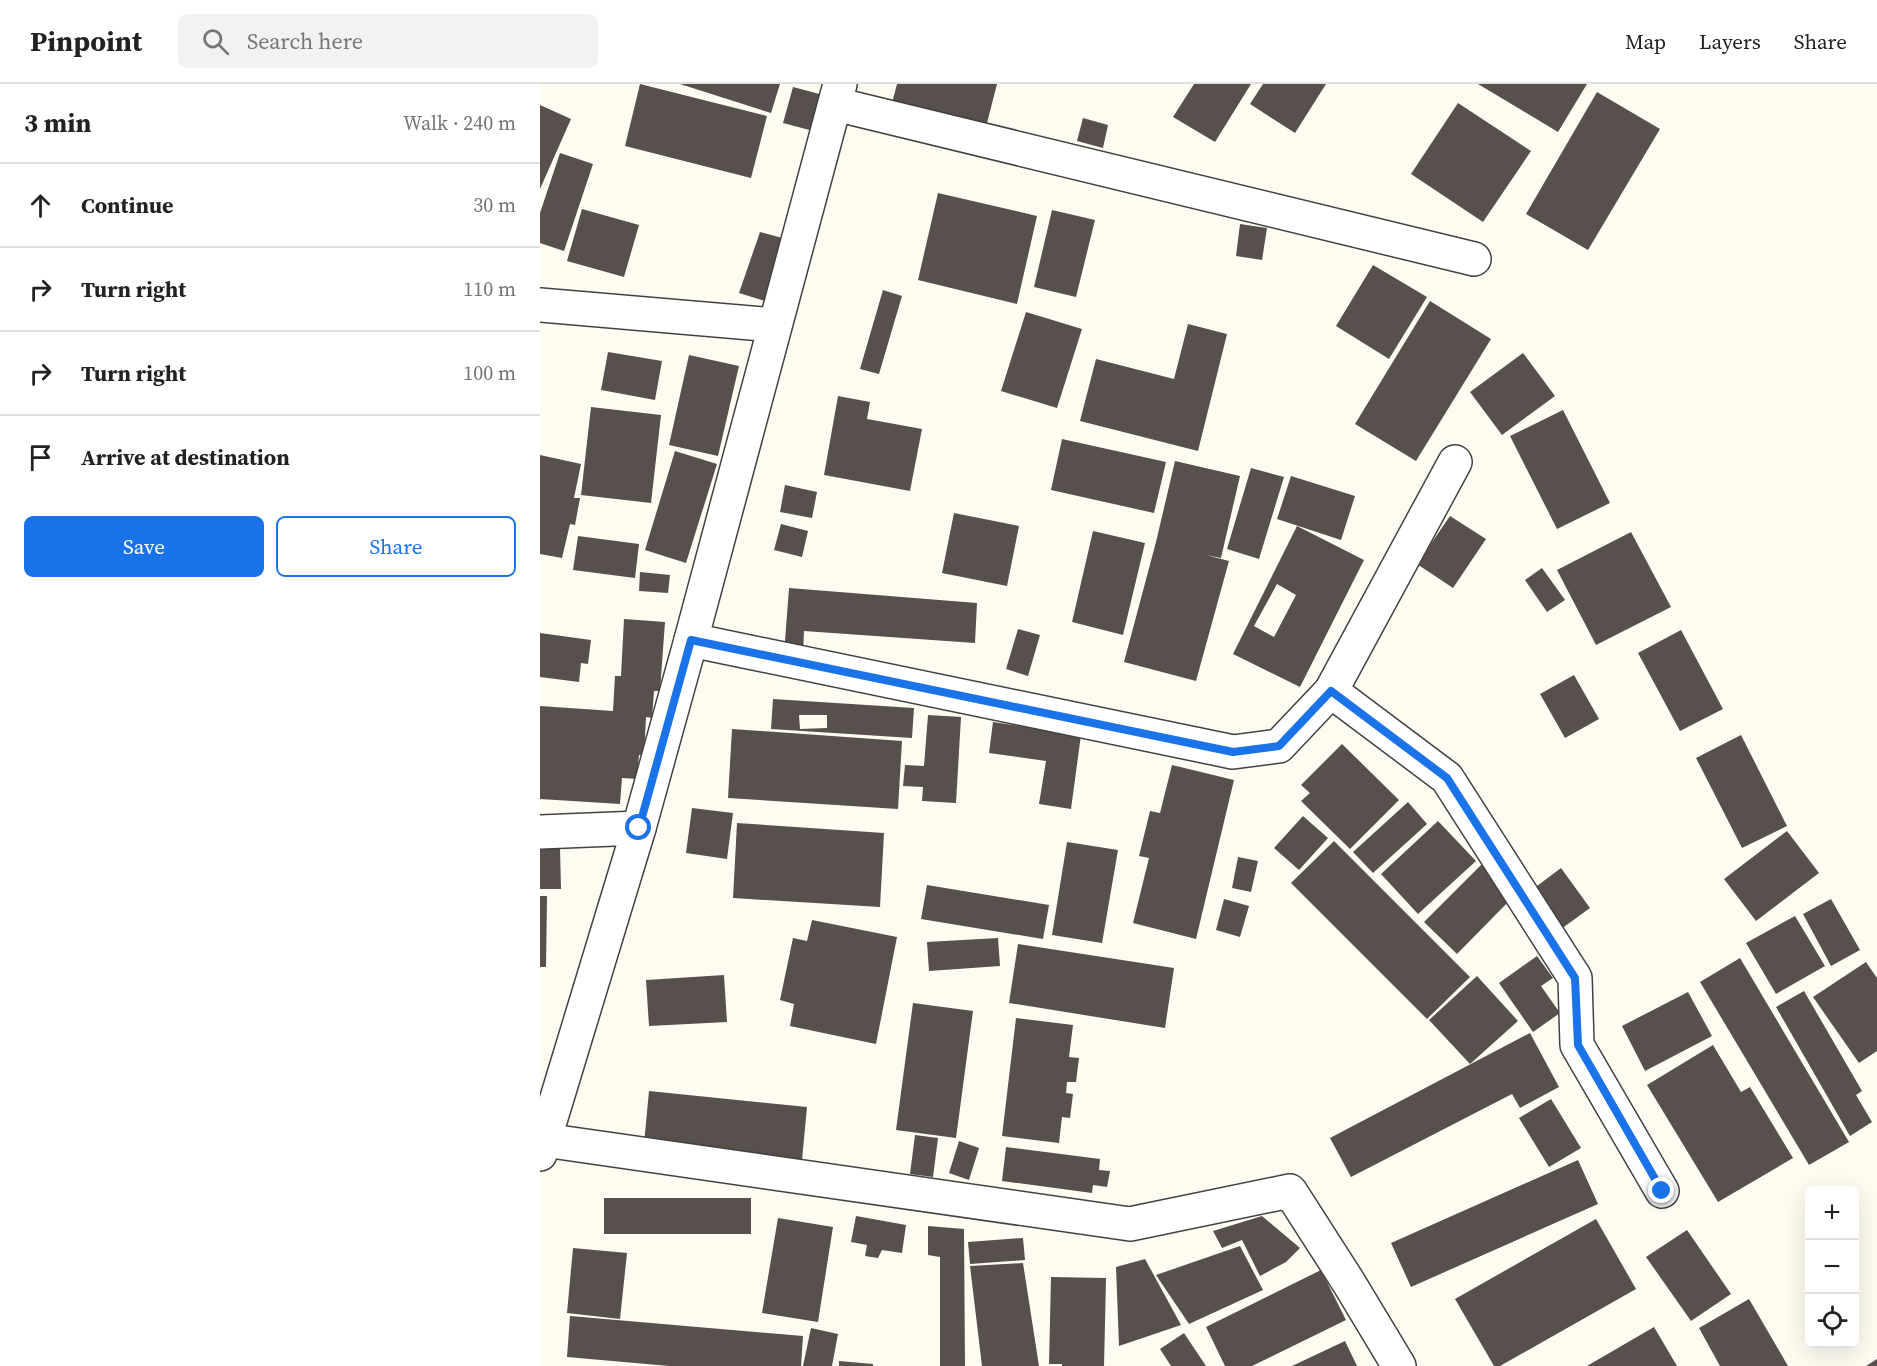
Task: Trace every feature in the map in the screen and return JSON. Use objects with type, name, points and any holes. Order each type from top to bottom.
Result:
[{"type":"street","points":[[1399,1366],[1290,1191],[1130,1224],[542,1147],[639,828],[837,94],[1474,259]]},
{"type":"street","points":[[540,305],[774,325]]},
{"type":"street","points":[[691,640],[1233,752],[1279,746],[1331,691],[1455,462]]},
{"type":"street","points":[[1331,691],[1447,778],[1575,978],[1578,1045],[1662,1191]]},
{"type":"street","points":[[540,832],[639,828]]},
{"type":"building","points":[[640,84],[767,116],[751,178],[625,146]]},
{"type":"building","points":[[680,84],[780,84],[771,113]]},
{"type":"building","points":[[897,84],[997,84],[986,127],[892,103]]},
{"type":"building","points":[[1194,84],[1251,84],[1215,142],[1173,117]]},
{"type":"building","points":[[1263,84],[1326,84],[1295,133],[1250,104]]},
{"type":"building","points":[[1478,84],[1587,84],[1558,132]]},
{"type":"building","points":[[793,87],[827,96],[817,132],[783,123]]},
{"type":"building","points":[[1597,92],[1660,129],[1588,250],[1526,214]]},
{"type":"building","points":[[1458,103],[1531,151],[1483,222],[1411,174]]},
{"type":"building","points":[[540,105],[571,119],[540,189]]},
{"type":"building","points":[[1083,118],[1108,125],[1103,148],[1077,141]]},
{"type":"building","points":[[560,153],[593,164],[564,251],[540,243],[540,213]]},
{"type":"building","points":[[938,193],[1037,216],[1017,304],[918,280]]},
{"type":"building","points":[[582,209],[639,225],[624,277],[567,261]]},
{"type":"building","points":[[1052,210],[1095,220],[1076,297],[1034,287]]},
{"type":"building","points":[[1240,224],[1267,228],[1262,260],[1236,256]]},
{"type":"building","points":[[760,232],[786,239],[765,301],[739,293]]},
{"type":"building","points":[[1373,265],[1427,297],[1389,359],[1336,326]]},
{"type":"building","points":[[883,290],[902,296],[879,374],[860,369]]},
{"type":"building","points":[[1430,301],[1491,339],[1416,461],[1355,424]]},
{"type":"building","points":[[1026,312],[1082,329],[1057,408],[1001,391]]},
{"type":"building","points":[[1188,324],[1227,334],[1198,451],[1080,421],[1096,359],[1174,379]]},
{"type":"building","points":[[608,352],[662,361],[655,400],[601,390]]},
{"type":"building","points":[[1523,353],[1555,396],[1502,435],[1470,392]]},
{"type":"building","points":[[689,355],[739,366],[718,456],[669,445]]},
{"type":"building","points":[[838,396],[870,402],[867,419],[922,429],[910,491],[824,475]]},
{"type":"building","points":[[591,407],[661,415],[651,503],[581,495]]},
{"type":"building","points":[[1563,410],[1610,503],[1557,529],[1510,436]]},
{"type":"building","points":[[1062,439],[1166,462],[1154,513],[1051,490]]},
{"type":"building","points":[[675,451],[717,464],[686,563],[645,550]]},
{"type":"building","points":[[540,455],[581,464],[574,498],[580,498],[575,525],[570,524],[562,558],[540,554]]},
{"type":"building","points":[[1175,461],[1240,476],[1221,558],[1206,555],[1229,561],[1196,681],[1124,662]]},
{"type":"building","points":[[1251,468],[1284,477],[1259,559],[1227,549]]},
{"type":"building","points":[[1291,476],[1355,496],[1341,540],[1277,519]]},
{"type":"building","points":[[785,485],[817,492],[812,518],[780,512]]},
{"type":"building","points":[[954,513],[1019,526],[1007,586],[942,573]]},
{"type":"building","points":[[1450,516],[1486,539],[1453,588],[1417,564]]},
{"type":"building","points":[[781,524],[808,531],[802,557],[774,550]]},
{"type":"building","points":[[1297,526],[1364,560],[1300,687],[1233,654]],"holes":[[[1277,584],[1296,595],[1274,637],[1254,626]]]},
{"type":"building","points":[[1093,531],[1145,543],[1123,635],[1072,622]]},
{"type":"building","points":[[1631,532],[1671,607],[1596,645],[1557,570]]},
{"type":"building","points":[[578,536],[639,544],[635,578],[573,570]]},
{"type":"building","points":[[1542,568],[1565,600],[1547,612],[1525,580]]},
{"type":"building","points":[[640,572],[670,575],[668,593],[639,591]]},
{"type":"building","points":[[789,588],[977,603],[975,643],[804,631],[803,655],[784,654]]},
{"type":"building","points":[[624,619],[665,622],[660,691],[654,691],[652,718],[646,717],[644,755],[639,755],[637,779],[622,778],[620,804],[540,799],[540,706],[613,711],[615,676],[621,676]]},
{"type":"building","points":[[1018,629],[1040,635],[1028,676],[1006,669]]},
{"type":"building","points":[[1681,630],[1723,709],[1680,731],[1638,653]]},
{"type":"building","points":[[540,633],[591,640],[588,664],[581,663],[579,682],[540,677]]},
{"type":"building","points":[[1574,675],[1599,719],[1565,738],[1540,694]]},
{"type":"building","points":[[773,699],[914,708],[912,738],[771,729]],"holes":[[[799,715],[827,715],[827,728],[800,729]]]},
{"type":"building","points":[[928,715],[961,717],[956,803],[922,801],[923,787],[903,786],[905,765],[924,766]]},
{"type":"building","points":[[993,722],[1081,735],[1071,809],[1039,804],[1046,761],[989,753]]},
{"type":"building","points":[[732,729],[902,741],[898,809],[728,798]]},
{"type":"building","points":[[1741,735],[1787,826],[1742,848],[1696,758]]},
{"type":"building","points":[[1342,744],[1399,800],[1350,849],[1301,801],[1310,793],[1301,785]]},
{"type":"building","points":[[1172,765],[1234,780],[1196,939],[1133,923],[1149,858],[1139,856],[1150,811],[1160,813]]},
{"type":"building","points":[[1408,802],[1427,824],[1373,873],[1353,852]]},
{"type":"building","points":[[692,808],[733,813],[727,859],[686,853]]},
{"type":"building","points":[[1303,816],[1328,838],[1299,870],[1274,848]]},
{"type":"building","points":[[1438,821],[1476,861],[1418,914],[1381,874]]},
{"type":"building","points":[[737,823],[884,833],[880,907],[733,898]]},
{"type":"building","points":[[1787,831],[1819,873],[1756,921],[1724,879]]},
{"type":"building","points":[[1334,841],[1470,977],[1427,1019],[1291,883]]},
{"type":"building","points":[[1067,842],[1118,850],[1102,943],[1052,935]]},
{"type":"building","points":[[540,848],[560,848],[561,889],[540,889]]},
{"type":"building","points":[[1238,857],[1258,861],[1251,892],[1232,888]]},
{"type":"building","points":[[1482,864],[1515,895],[1457,954],[1424,922]]},
{"type":"building","points":[[1561,868],[1590,908],[1561,929],[1533,889]]},
{"type":"building","points":[[927,885],[1049,905],[1043,939],[921,919]]},
{"type":"building","points":[[540,896],[547,896],[546,967],[540,967]]},
{"type":"building","points":[[1224,899],[1249,906],[1240,937],[1216,930]]},
{"type":"building","points":[[1831,899],[1860,950],[1831,966],[1803,914]]},
{"type":"building","points":[[1795,916],[1825,966],[1776,994],[1746,943]]},
{"type":"building","points":[[812,920],[897,937],[876,1044],[790,1026],[794,1004],[780,1000],[793,938],[807,941]]},
{"type":"building","points":[[998,938],[1000,966],[929,971],[927,942]]},
{"type":"building","points":[[1018,944],[1174,968],[1165,1028],[1009,1003]]},
{"type":"building","points":[[1537,956],[1553,978],[1541,986],[1560,1013],[1533,1032],[1499,983]]},
{"type":"building","points":[[1740,958],[1849,1142],[1809,1165],[1700,982]]},
{"type":"building","points":[[1866,962],[1877,978],[1877,1051],[1859,1063],[1813,997]]},
{"type":"building","points":[[724,975],[727,1022],[649,1026],[646,980]]},
{"type":"building","points":[[1477,976],[1518,1021],[1470,1064],[1429,1020]]},
{"type":"building","points":[[1804,991],[1862,1091],[1856,1095],[1872,1122],[1850,1136],[1776,1007]]},
{"type":"building","points":[[1688,992],[1712,1036],[1645,1071],[1622,1026]]},
{"type":"building","points":[[913,1003],[973,1011],[956,1138],[896,1130]]},
{"type":"building","points":[[1016,1018],[1073,1025],[1069,1057],[1079,1058],[1076,1082],[1067,1082],[1066,1093],[1073,1094],[1070,1118],[1062,1117],[1059,1143],[1002,1136]]},
{"type":"building","points":[[1530,1033],[1559,1087],[1520,1108],[1512,1094],[1351,1177],[1330,1138]]},
{"type":"building","points":[[1713,1045],[1741,1092],[1750,1087],[1793,1158],[1718,1202],[1647,1085]]},
{"type":"building","points":[[649,1091],[807,1107],[802,1160],[644,1144]]},
{"type":"building","points":[[1551,1099],[1581,1148],[1549,1167],[1519,1118]]},
{"type":"building","points":[[915,1135],[938,1138],[933,1177],[910,1174]]},
{"type":"building","points":[[959,1141],[979,1148],[969,1180],[949,1173]]},
{"type":"building","points":[[1006,1147],[1100,1159],[1099,1170],[1110,1171],[1107,1187],[1093,1185],[1092,1193],[1002,1181]]},
{"type":"building","points":[[1578,1160],[1598,1204],[1411,1287],[1391,1243]]},
{"type":"building","points":[[604,1198],[751,1198],[751,1234],[604,1234]]},
{"type":"building","points":[[856,1216],[906,1225],[902,1253],[882,1250],[878,1258],[865,1256],[867,1245],[851,1242]]},
{"type":"building","points":[[1262,1216],[1300,1248],[1286,1262],[1260,1276],[1242,1240],[1222,1248],[1213,1231]]},
{"type":"building","points":[[778,1218],[833,1227],[818,1322],[762,1313]]},
{"type":"building","points":[[1596,1219],[1636,1289],[1500,1366],[1494,1366],[1455,1299]]},
{"type":"building","points":[[928,1226],[964,1229],[965,1366],[940,1366],[940,1257],[928,1255]]},
{"type":"building","points":[[1687,1230],[1731,1294],[1691,1321],[1646,1257]]},
{"type":"building","points":[[1023,1238],[1025,1260],[970,1264],[968,1242]]},
{"type":"building","points":[[1240,1246],[1263,1290],[1189,1324],[1156,1275]]},
{"type":"building","points":[[573,1248],[627,1253],[620,1319],[567,1313]]},
{"type":"building","points":[[1145,1259],[1181,1325],[1119,1346],[1116,1267]]},
{"type":"building","points":[[1023,1263],[1039,1366],[982,1366],[970,1266]]},
{"type":"building","points":[[1321,1270],[1346,1320],[1252,1366],[1225,1366],[1206,1327]]},
{"type":"building","points":[[1051,1277],[1106,1278],[1104,1366],[1049,1364]]},
{"type":"building","points":[[1749,1299],[1788,1366],[1720,1366],[1699,1328]]},
{"type":"building","points":[[570,1316],[803,1336],[801,1366],[669,1366],[567,1357]]},
{"type":"building","points":[[1654,1327],[1677,1366],[1587,1366]]},
{"type":"building","points":[[811,1328],[838,1334],[832,1366],[803,1366]]},
{"type":"building","points":[[1184,1333],[1206,1366],[1171,1366],[1160,1349]]},
{"type":"building","points":[[1345,1341],[1357,1366],[1292,1366]]},
{"type":"building","points":[[1877,1359],[1877,1366],[1866,1366]]},
{"type":"building","points":[[839,1361],[873,1364],[873,1366],[839,1366]]},
{"type":"route","points":[[639,828],[691,640],[1233,752],[1279,746],[1331,691],[1447,778],[1575,978],[1578,1045],[1662,1191]]}]
